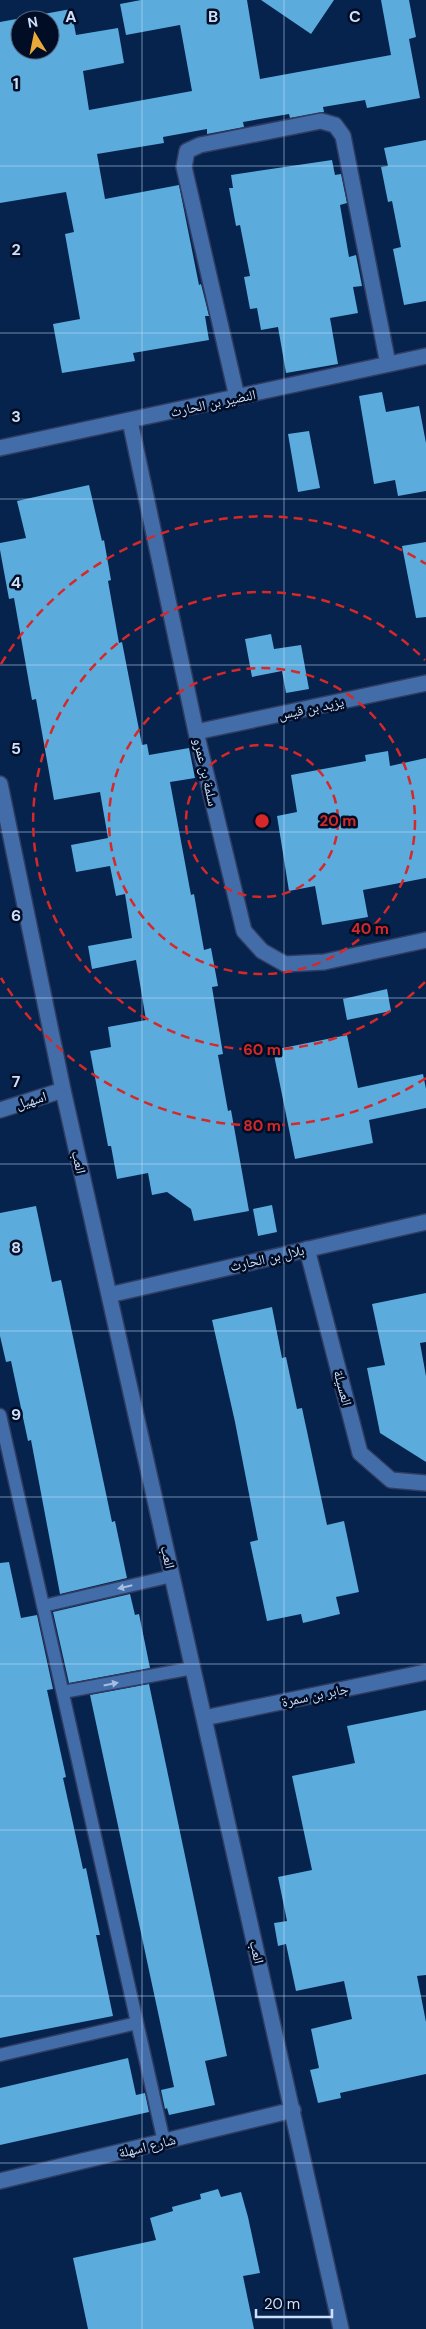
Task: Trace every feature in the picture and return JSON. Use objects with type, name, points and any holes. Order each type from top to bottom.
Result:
[{"type":"street","points":[[238,397],[184,167],[187,152],[200,145],[321,121],[335,125],[343,136],[388,364]]},
{"type":"street","name":"النضير بن الحارث","points":[[0,448],[426,356]]},
{"type":"street","name":"سلمة بن عمرو","points":[[130,421],[196,732],[244,931],[262,950],[286,964],[324,962],[426,940]]},
{"type":"street","name":"يزيد بن قيس","points":[[196,732],[426,683]]},
{"type":"street","name":"العب","points":[[0,784],[63,1090],[341,2329]]},
{"type":"street","name":"اسهيل","points":[[0,1110],[63,1090]]},
{"type":"street","name":"بلال بن الحارث","points":[[109,1294],[426,1222]]},
{"type":"street","name":"العسيلة","points":[[307,1249],[360,1454],[391,1480],[426,1483]]},
{"type":"street","name":"جابر بن سمرة","points":[[204,1718],[426,1672]]},
{"type":"street","name":"شارع اسهلة","points":[[0,2181],[293,2110]]},
{"type":"lane","points":[[0,1416],[164,2142]]},
{"type":"lane","points":[[43,1606],[172,1576]]},
{"type":"lane","points":[[63,1692],[192,1668]]},
{"type":"lane","points":[[0,2055],[136,2023]]},
{"type":"building","points":[[141,0],[247,0],[260,79],[391,55],[381,0],[409,0],[416,37],[409,39],[420,98],[367,108],[365,100],[323,107],[324,112],[290,118],[289,114],[243,122],[244,127],[207,134],[207,129],[163,137],[164,143],[97,154],[105,199],[179,185],[199,285],[201,284],[209,316],[205,316],[209,340],[133,353],[135,361],[62,373],[53,324],[80,319],[65,234],[74,232],[66,192],[0,203],[0,22],[10,20],[10,60],[60,60],[60,11],[71,9],[76,35],[118,28],[124,63],[83,71],[89,110],[192,91],[180,25],[126,35],[120,4]]},
{"type":"building","points":[[261,0],[334,0],[311,34]]},
{"type":"building","points":[[426,140],[426,301],[404,305],[393,249],[401,247],[392,201],[388,202],[381,167],[388,166],[384,148]]},
{"type":"building","points":[[332,160],[335,175],[341,174],[347,203],[340,205],[349,257],[356,255],[362,286],[353,287],[358,313],[330,318],[338,364],[286,373],[278,327],[261,330],[257,308],[250,309],[244,277],[250,276],[240,225],[236,226],[229,188],[233,188],[231,175]]},
{"type":"building","points":[[382,392],[386,412],[419,406],[426,443],[426,491],[398,496],[395,480],[374,484],[359,396]]},
{"type":"building","points":[[309,431],[320,488],[298,492],[288,434]]},
{"type":"building","points":[[89,485],[102,541],[104,540],[111,580],[108,581],[119,643],[122,642],[142,745],[147,744],[149,755],[189,748],[195,778],[170,782],[191,895],[194,894],[204,950],[211,948],[218,986],[212,987],[223,1054],[218,1055],[228,1111],[231,1110],[249,1211],[194,1221],[191,1209],[167,1192],[152,1195],[148,1173],[117,1179],[111,1146],[108,1146],[90,1051],[111,1047],[108,1027],[146,1020],[136,960],[92,969],[88,946],[132,938],[125,894],[116,896],[110,866],[76,872],[71,845],[108,838],[100,792],[54,800],[36,699],[32,700],[14,598],[9,599],[0,550],[0,543],[26,538],[17,501]]},
{"type":"building","points":[[426,542],[426,617],[416,618],[402,546]]},
{"type":"building","points":[[271,634],[274,649],[301,645],[309,689],[286,693],[282,671],[252,677],[245,639]]},
{"type":"building","points":[[388,751],[390,766],[426,758],[426,878],[363,890],[368,917],[322,925],[315,886],[289,891],[277,816],[297,812],[291,775],[366,761],[365,755]]},
{"type":"building","points":[[387,989],[391,1011],[347,1020],[343,999]]},
{"type":"building","points":[[347,1035],[358,1088],[423,1074],[426,1089],[426,1108],[369,1120],[373,1143],[295,1159],[273,1050]]},
{"type":"building","points":[[272,1205],[277,1232],[258,1236],[253,1209]]},
{"type":"building","points":[[36,1206],[52,1282],[61,1280],[112,1522],[115,1521],[127,1578],[60,1594],[31,1440],[28,1441],[11,1361],[6,1362],[0,1336],[0,1213]]},
{"type":"building","points":[[426,1293],[426,1342],[420,1343],[426,1376],[426,1462],[380,1433],[367,1368],[385,1365],[372,1304]]},
{"type":"building","points":[[272,1307],[282,1358],[286,1357],[297,1409],[302,1408],[327,1525],[344,1521],[359,1592],[336,1597],[340,1614],[303,1623],[301,1614],[267,1621],[250,1542],[258,1540],[235,1422],[212,1320]]},
{"type":"building","points":[[9,1562],[21,1618],[37,1615],[53,1689],[47,1690],[66,1777],[63,1778],[83,1869],[86,1868],[100,1935],[96,1935],[113,2016],[0,2038],[0,1563]]},
{"type":"building","points":[[130,1594],[135,1615],[139,1614],[150,1668],[69,1683],[53,1612]]},
{"type":"building","points":[[149,1684],[227,2056],[205,2061],[215,2105],[169,2115],[167,2108],[165,2109],[161,2090],[174,2087],[90,1695]]},
{"type":"building","points":[[426,1710],[426,1975],[417,1976],[426,2022],[426,2074],[340,2093],[341,2098],[318,2103],[310,2070],[319,2068],[311,2029],[352,2019],[344,1981],[296,1991],[286,1944],[278,1946],[274,1923],[287,1921],[278,1877],[312,1870],[292,1776],[355,1763],[347,1726]]},
{"type":"building","points":[[128,2058],[136,2095],[145,2093],[149,2112],[0,2145],[0,2088]]},
{"type":"building","points":[[218,2189],[221,2197],[241,2192],[248,2217],[260,2273],[243,2276],[254,2329],[88,2329],[73,2258],[156,2240],[150,2218],[173,2211],[172,2207],[201,2199],[200,2194]]}]
